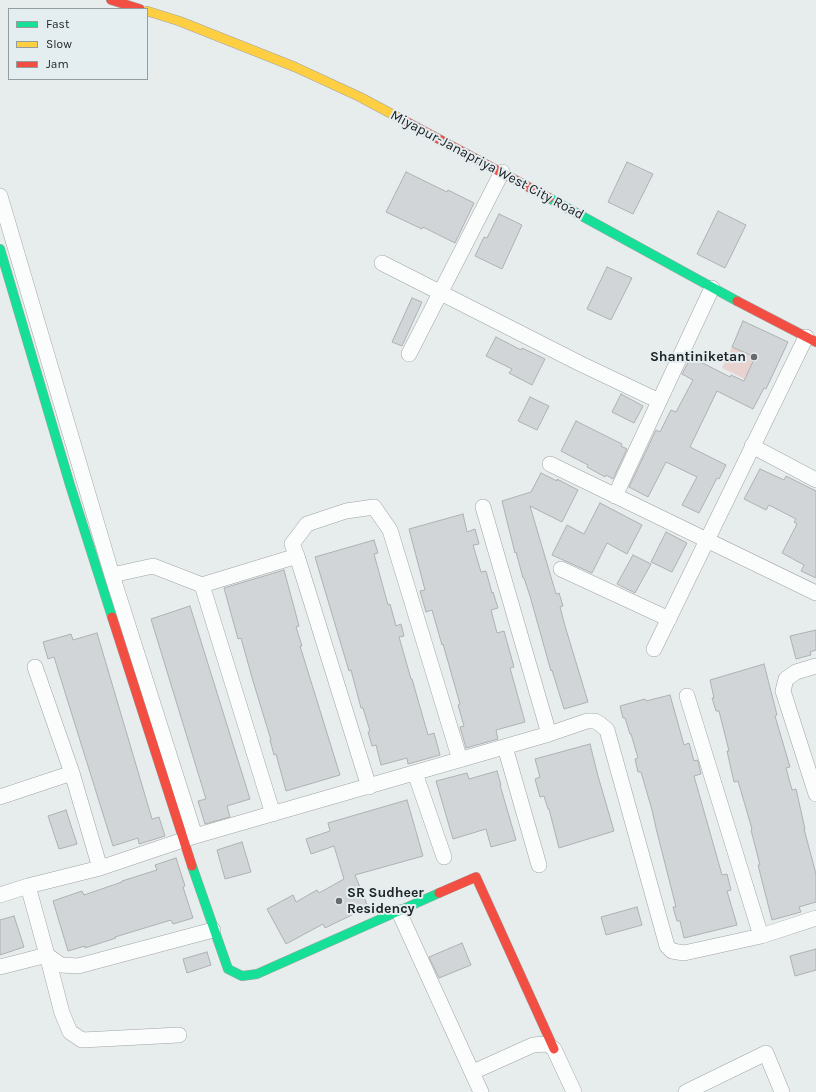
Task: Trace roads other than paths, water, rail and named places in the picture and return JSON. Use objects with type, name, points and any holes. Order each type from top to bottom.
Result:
[{"type":"street","points":[[111,0],[137,8]]},
{"type":"street","name":"Miyapur-Janapriya West City Road","points":[[148,11],[179,21],[295,66],[360,97],[502,172],[712,288],[811,340]]},
{"type":"street","points":[[409,354],[502,172]]},
{"type":"street","points":[[0,196],[189,838],[213,930],[228,969],[242,976],[257,974],[476,877],[574,1092]]},
{"type":"street","points":[[0,249],[70,485],[189,838]]},
{"type":"street","points":[[382,263],[581,364],[659,401]]},
{"type":"street","points":[[615,496],[712,288]]},
{"type":"street","points":[[654,649],[752,446],[811,340]]},
{"type":"street","points":[[752,446],[816,480]]},
{"type":"street","points":[[550,464],[816,593]]},
{"type":"street","points":[[483,506],[549,734]]},
{"type":"street","points":[[369,787],[292,544],[307,524],[346,511],[374,507],[390,530],[460,760]]},
{"type":"street","points":[[112,575],[153,566],[202,585],[297,556]]},
{"type":"street","points":[[561,569],[669,619]]},
{"type":"street","points":[[202,585],[273,814]]},
{"type":"street","points":[[816,666],[796,672],[786,679],[783,691],[813,773],[816,794]]},
{"type":"street","points":[[35,667],[72,774],[100,868]]},
{"type":"street","points":[[687,696],[761,936]]},
{"type":"street","points":[[0,895],[28,886],[100,868],[189,838],[369,787],[549,734],[587,721],[600,724],[607,730],[667,946],[672,952],[684,953],[761,936],[816,918]]},
{"type":"street","points":[[505,747],[539,865]]},
{"type":"street","points":[[415,773],[444,857]]},
{"type":"street","points":[[0,797],[72,774]]},
{"type":"street","points":[[28,886],[62,1013],[70,1032],[82,1040],[179,1035]]},
{"type":"street","points":[[399,912],[482,1092]]},
{"type":"street","points":[[0,967],[47,956],[61,965],[78,966],[213,930]]},
{"type":"street","points":[[473,1072],[533,1045],[547,1044],[554,1049]]},
{"type":"street","points":[[686,1092],[766,1053],[782,1092]]},
{"type":"place","name":"Shantiniketan","points":[[754,357]]},
{"type":"place","name":"SR Sudheer Residency","points":[[339,901]]}]
